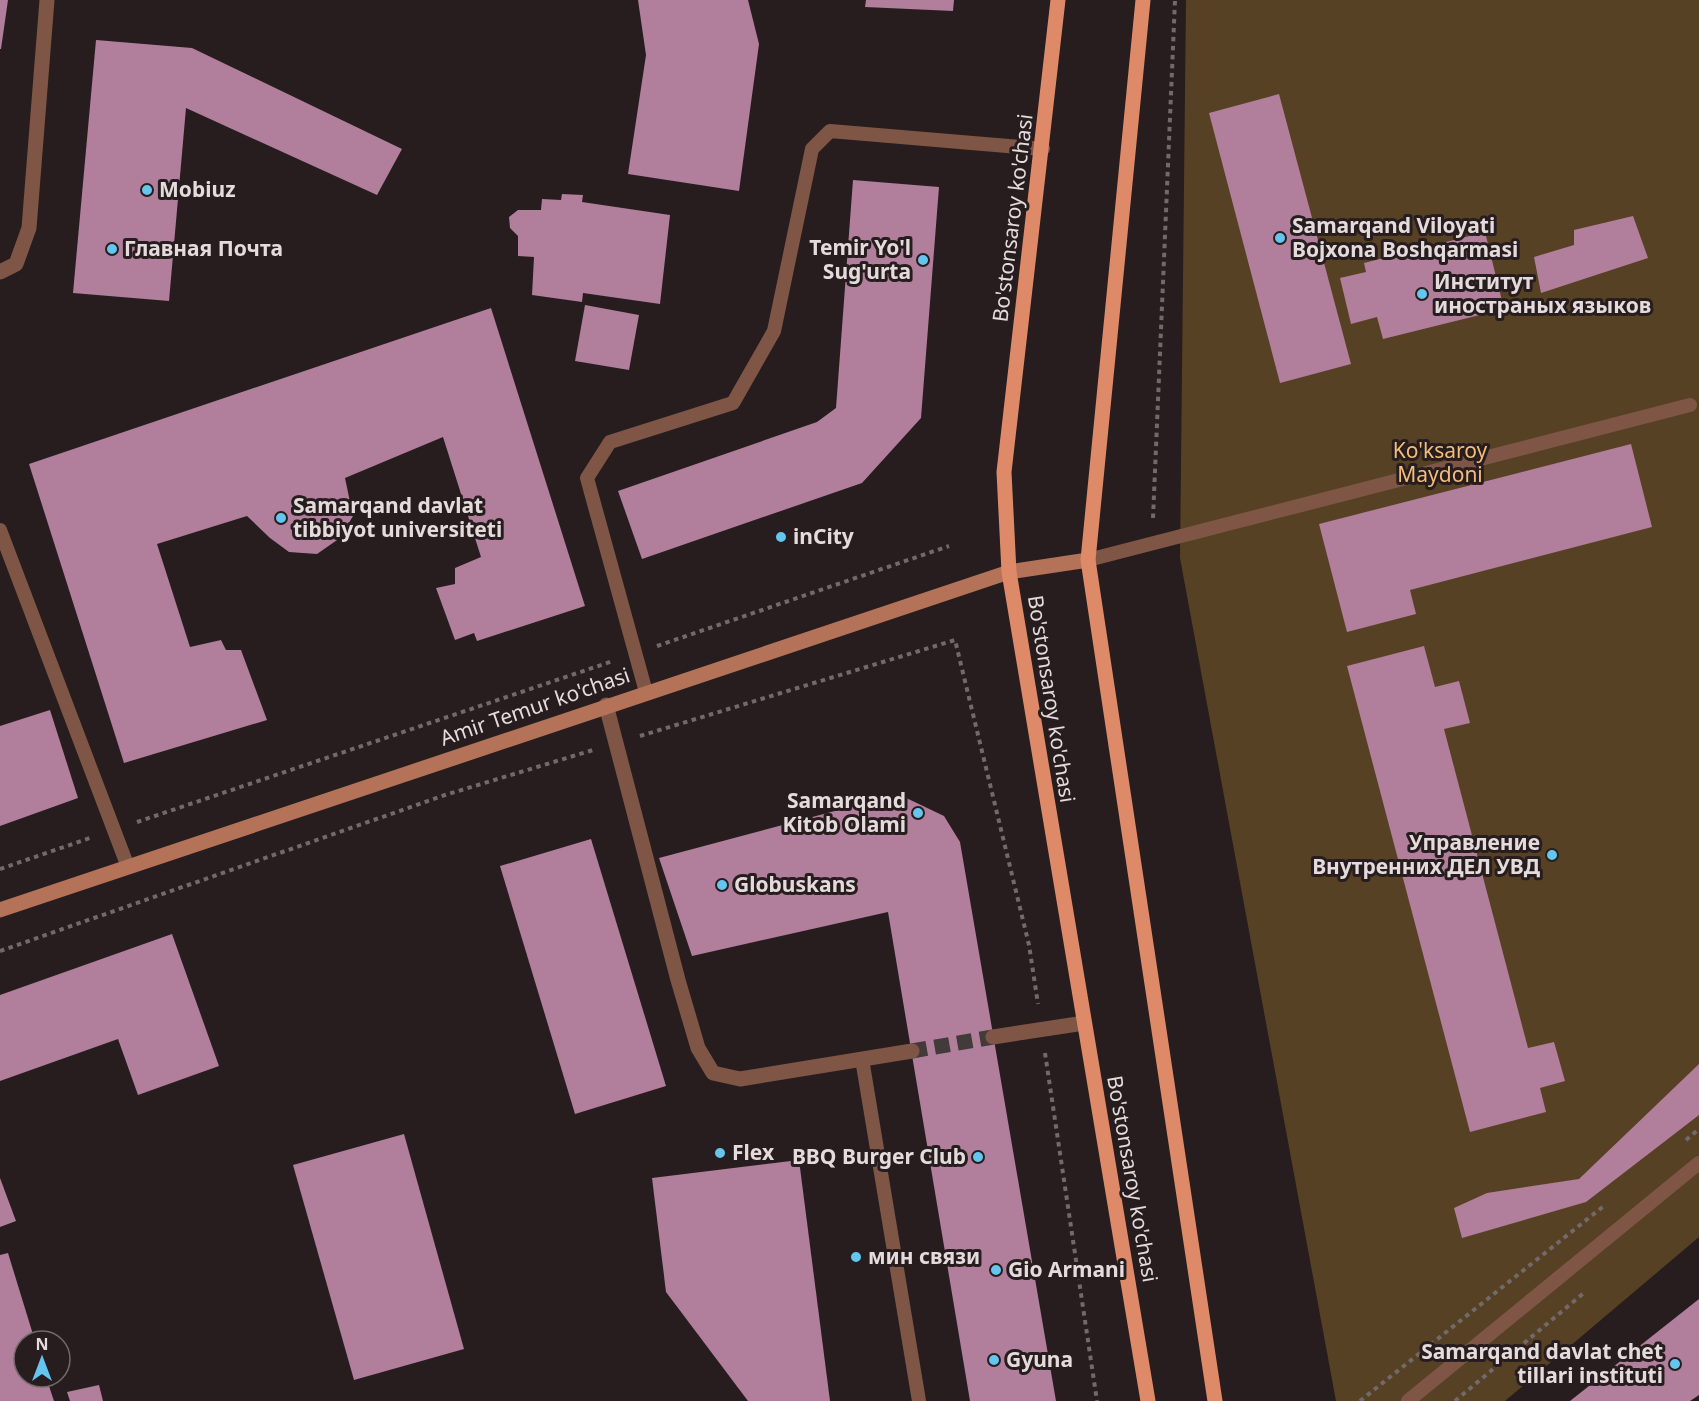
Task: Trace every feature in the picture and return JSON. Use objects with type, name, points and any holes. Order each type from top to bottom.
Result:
[{"type":"main road","name":"Bo'stonsaroy ko'chasi","points":[[1058,0],[1043,149],[1004,472],[1009,572],[1148,1401]]},
{"type":"main road","points":[[1143,0],[1088,560],[1215,1401]]},
{"type":"main road","name":"Amir Temur ko'chasi","points":[[0,910],[606,705],[1009,572],[1088,560]]},
{"type":"street","points":[[0,272],[16,264],[30,228],[47,0]]},
{"type":"street","points":[[606,705],[678,980],[698,1048],[713,1073],[740,1079],[912,1051]]},
{"type":"street","points":[[993,1038],[1084,1023]]},
{"type":"lane","points":[[646,692],[587,478],[610,442],[733,403],[774,331],[812,149],[830,131],[1043,149]]},
{"type":"lane","points":[[1088,560],[1690,405]]},
{"type":"lane","points":[[0,530],[128,867]]},
{"type":"lane","points":[[862,1059],[919,1401]]},
{"type":"lane","points":[[1408,1401],[1699,1162]]},
{"type":"path","points":[[1152,543],[1174,0]]},
{"type":"path","points":[[0,869],[949,546]]},
{"type":"path","points":[[0,951],[445,795],[956,640],[1029,945],[1097,1401]]},
{"type":"path","points":[[1681,1144],[1699,1129]]},
{"type":"path","points":[[1360,1401],[1607,1203]]},
{"type":"path","points":[[1455,1401],[1590,1287]]},
{"type":"green space","name":"Ko'ksaroy Maydoni","points":[[1186,0],[1699,0],[1699,1237],[1505,1401],[1336,1401],[1180,558]]},
{"type":"building","points":[[0,0],[8,0],[1,49],[0,49]]},
{"type":"building","points":[[638,0],[748,0],[759,44],[739,191],[628,174],[646,55]]},
{"type":"building","points":[[866,0],[954,0],[953,11],[865,7]]},
{"type":"building","points":[[96,40],[192,48],[402,149],[377,195],[186,108],[169,301],[73,293]]},
{"type":"building","name":"Samarqand Viloyati Bojxona Boshqarmasi","points":[[1279,94],[1351,364],[1280,383],[1209,113]]},
{"type":"building","points":[[853,180],[939,187],[921,418],[862,483],[642,559],[618,491],[817,422],[836,408]]},
{"type":"building","points":[[562,194],[583,195],[582,202],[670,215],[660,304],[583,293],[582,302],[532,295],[534,257],[518,256],[518,236],[510,228],[509,217],[518,210],[541,210],[542,199],[561,200]]},
{"type":"building","points":[[1633,216],[1648,258],[1541,293],[1534,257],[1574,245],[1574,230]]},
{"type":"building","name":"Институт иностраных языков","points":[[1485,232],[1504,309],[1383,339],[1377,317],[1351,324],[1340,278],[1366,272],[1364,263]]},
{"type":"building","points":[[585,305],[639,315],[629,370],[575,361]]},
{"type":"building","points":[[491,308],[585,606],[477,641],[474,633],[455,640],[436,588],[455,584],[455,568],[481,557],[443,437],[345,478],[353,516],[340,538],[317,554],[289,552],[247,516],[157,544],[190,647],[221,640],[226,650],[241,650],[267,720],[124,763],[29,464]]},
{"type":"building","points":[[1631,444],[1652,527],[1410,590],[1416,614],[1347,632],[1319,524]]},
{"type":"building","points":[[1424,646],[1435,687],[1459,681],[1470,723],[1444,729],[1528,1048],[1554,1042],[1565,1081],[1540,1088],[1546,1112],[1470,1132],[1347,666]]},
{"type":"building","points":[[50,710],[78,798],[0,826],[0,726]]},
{"type":"building","points":[[898,794],[944,816],[960,842],[1056,1401],[970,1401],[888,912],[692,956],[659,858]]},
{"type":"building","points":[[591,839],[666,1086],[575,1114],[500,866]]},
{"type":"building","points":[[172,934],[219,1066],[138,1095],[118,1039],[0,1081],[0,995]]},
{"type":"building","points":[[1699,1064],[1699,1115],[1586,1202],[1462,1238],[1454,1208],[1487,1193],[1579,1179]]},
{"type":"building","points":[[404,1134],[464,1349],[354,1380],[293,1165]]},
{"type":"building","points":[[799,1160],[830,1401],[748,1401],[666,1292],[652,1178]]},
{"type":"building","points":[[0,1178],[16,1221],[0,1227]]},
{"type":"building","points":[[8,1253],[31,1329],[12,1329],[12,1389],[50,1389],[54,1401],[0,1401],[0,1255]]},
{"type":"building","points":[[1699,1299],[1699,1395],[1690,1401],[1570,1401]]},
{"type":"building","points":[[99,1385],[103,1401],[70,1401],[67,1392]]},
{"type":"tunnel","points":[[912,1051],[993,1037]]},
{"type":"place","name":"Mobiuz","points":[[147,190]]},
{"type":"place","name":"Samarqand Viloyati Bojxona Boshqarmasi","points":[[1280,238]]},
{"type":"place","name":"Главная Почта","points":[[112,249]]},
{"type":"place","name":"Temir Yo'l Sug'urta","points":[[923,260]]},
{"type":"place","name":"Институт иностраных языков","points":[[1422,294]]},
{"type":"place","name":"Samarqand davlat tibbiyot universiteti","points":[[281,518]]},
{"type":"place","name":"inCity","points":[[781,537]]},
{"type":"place","name":"Samarqand Kitob Olami","points":[[918,813]]},
{"type":"place","name":"Управление Внутренних ДЕЛ УВД","points":[[1552,855]]},
{"type":"place","name":"Globuskans","points":[[722,885]]},
{"type":"place","name":"Flex","points":[[720,1153]]},
{"type":"place","name":"BBQ Burger Club","points":[[978,1157]]},
{"type":"place","name":"мин связи","points":[[856,1257]]},
{"type":"place","name":"Gio Armani","points":[[996,1270]]},
{"type":"place","name":"Gyuna","points":[[994,1360]]},
{"type":"place","name":"Samarqand davlat chet tillari instituti","points":[[1675,1364]]}]
